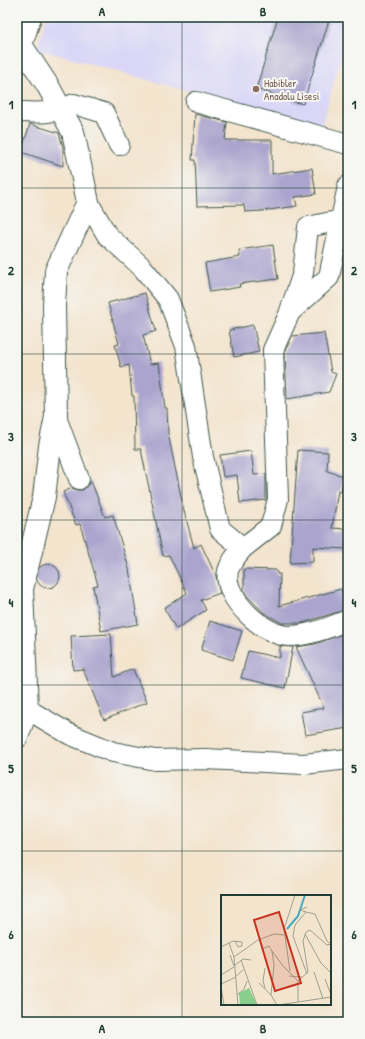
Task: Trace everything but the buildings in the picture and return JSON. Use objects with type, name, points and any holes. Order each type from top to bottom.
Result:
[{"type":"street","points":[[30,17],[19,47],[48,86],[73,132],[88,202],[107,235],[142,267],[168,299],[186,346],[203,457],[220,529],[243,548]]},
{"type":"street","points":[[196,102],[348,144]]},
{"type":"street","points":[[17,112],[45,114],[61,110],[74,104],[104,112],[119,145]]},
{"type":"street","points":[[290,312],[329,277],[348,186]]},
{"type":"street","points":[[17,737],[26,709],[22,590],[44,497],[50,446],[56,417],[54,306],[56,271],[88,202]]},
{"type":"street","points":[[341,220],[308,227],[303,273],[290,312],[273,350],[278,499],[271,526],[243,548],[233,559],[228,571],[228,583],[237,602],[260,626],[288,636],[325,629],[348,620]]},
{"type":"street","points":[[56,417],[79,479]]},
{"type":"street","points":[[26,709],[69,734],[113,752],[155,760],[205,759],[304,764],[348,759]]},
{"type":"shaded area","name":"Habibler Anadolu Lisesi","points":[[46,17],[348,17],[348,32],[321,128],[37,49]]},
{"type":"place","name":"Habibler Anadolu Lisesi","points":[[256,89]]}]
